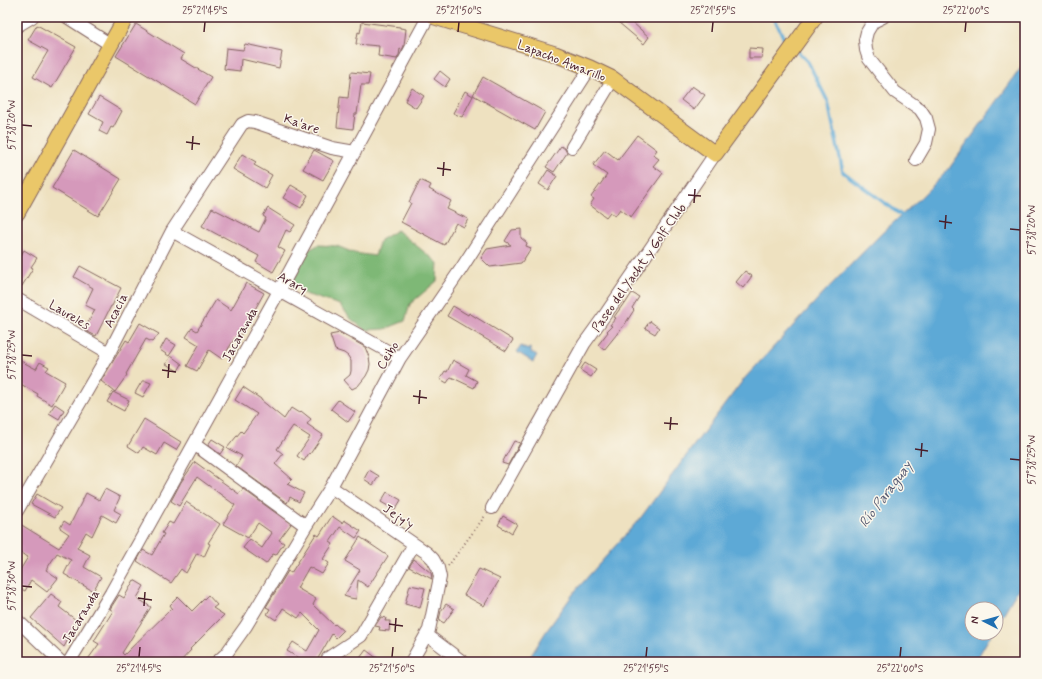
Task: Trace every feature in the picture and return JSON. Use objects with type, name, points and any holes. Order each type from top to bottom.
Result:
[{"type":"main road","points":[[17,213],[126,17]]},
{"type":"main road","name":"Lapacho Amarillo","points":[[435,17],[554,54],[613,79],[715,154]]},
{"type":"main road","name":"Paseo del Yacht y Golf Club","points":[[715,154],[815,17]]},
{"type":"street","points":[[17,26],[32,17]]},
{"type":"street","points":[[67,17],[111,45]]},
{"type":"street","name":"Jacaranda","points":[[69,662],[111,593],[194,444],[428,17]]},
{"type":"street","points":[[883,17],[873,22],[867,32],[865,40],[866,50],[869,59],[895,92],[920,109],[926,118],[929,129],[926,143],[916,160]]},
{"type":"street","name":"Ceibo","points":[[217,662],[226,654],[246,626],[331,487],[400,358],[461,269],[590,68]]},
{"type":"street","points":[[572,146],[613,79]]},
{"type":"street","name":"Ka'are","points":[[242,124],[248,121],[255,122],[332,148],[355,152]]},
{"type":"street","name":"Acacia","points":[[17,511],[109,353],[172,231],[242,124]]},
{"type":"street","name":"Paseo del Yacht y Golf Club","points":[[492,508],[584,344],[715,154]]},
{"type":"street","name":"Arary","points":[[172,231],[400,358]]},
{"type":"street","name":"Laureles","points":[[17,300],[109,353]]},
{"type":"street","points":[[194,444],[306,526]]},
{"type":"street","name":"Jejy'y","points":[[331,487],[427,553],[433,559],[438,568],[440,577]]},
{"type":"street","points":[[328,658],[361,636],[414,544]]},
{"type":"street","points":[[412,662],[429,630],[440,577]]},
{"type":"street","points":[[17,620],[61,662]]},
{"type":"street","points":[[427,635],[463,662]]},
{"type":"path","points":[[440,577],[492,508]]},
{"type":"green space","points":[[397,230],[438,263],[437,281],[410,304],[405,321],[385,329],[365,330],[351,319],[340,305],[305,294],[292,282],[298,271],[303,253],[318,245],[337,246],[354,253],[375,256],[380,240]]},
{"type":"water","name":"Río Paraguay","points":[[1025,62],[1025,578],[1004,613],[1004,601],[964,601],[964,641],[987,641],[975,662],[527,662],[545,633],[576,590],[642,516],[744,379],[826,290],[882,233],[948,170]]},
{"type":"water","points":[[521,346],[528,350],[529,348],[531,349],[531,352],[537,355],[533,362],[517,352]]},
{"type":"building","points":[[612,17],[638,17],[633,23],[649,37],[644,44]]},
{"type":"building","points":[[362,22],[406,29],[404,46],[402,50],[400,49],[397,59],[378,56],[379,46],[356,44],[358,32],[360,33]]},
{"type":"building","points":[[136,24],[184,54],[181,59],[211,77],[195,104],[116,56]]},
{"type":"building","points":[[37,25],[76,47],[52,88],[33,77],[48,51],[28,40]]},
{"type":"building","points":[[245,44],[282,52],[279,68],[241,59],[240,71],[224,69],[226,48],[243,50]]},
{"type":"building","points":[[749,48],[763,49],[762,58],[749,58]]},
{"type":"building","points":[[440,71],[450,79],[445,87],[434,79]]},
{"type":"building","points":[[351,72],[370,74],[368,85],[361,85],[357,114],[355,114],[353,129],[337,127],[340,97],[348,98]]},
{"type":"building","points":[[483,77],[545,112],[535,130],[473,95]]},
{"type":"building","points":[[692,86],[705,95],[694,110],[681,100]]},
{"type":"building","points":[[412,88],[424,96],[416,108],[405,101]]},
{"type":"building","points":[[465,91],[473,96],[462,117],[453,113]]},
{"type":"building","points":[[99,97],[122,111],[113,128],[111,127],[107,135],[99,131],[103,122],[89,114]]},
{"type":"building","points":[[637,135],[657,150],[653,155],[659,159],[653,166],[663,173],[631,217],[620,209],[615,216],[610,212],[606,217],[590,205],[594,199],[591,197],[607,175],[593,165],[605,150],[618,160]]},
{"type":"building","points":[[561,146],[567,153],[554,172],[546,167]]},
{"type":"building","points":[[74,150],[121,179],[98,216],[52,188]]},
{"type":"building","points":[[314,150],[334,161],[323,180],[303,169]]},
{"type":"building","points":[[242,154],[256,162],[254,165],[272,175],[265,188],[233,169]]},
{"type":"building","points":[[548,170],[557,176],[548,190],[539,184]]},
{"type":"building","points":[[420,180],[431,185],[429,189],[451,201],[447,209],[468,219],[464,227],[456,223],[444,245],[401,222],[411,203],[409,202]]},
{"type":"building","points":[[291,185],[308,195],[301,208],[283,198]]},
{"type":"building","points":[[212,208],[259,232],[266,218],[263,216],[268,208],[295,225],[290,232],[286,230],[278,247],[285,251],[273,272],[256,262],[259,256],[202,226]]},
{"type":"building","points":[[521,229],[521,238],[527,243],[526,246],[531,248],[521,263],[490,267],[481,258],[487,249],[511,245],[505,241],[512,230]]},
{"type":"building","points":[[24,250],[37,258],[22,286],[17,282],[17,262]]},
{"type":"building","points":[[80,266],[121,288],[96,336],[84,330],[95,310],[85,305],[93,288],[74,277]]},
{"type":"building","points":[[745,271],[752,276],[743,288],[736,282]]},
{"type":"building","points":[[246,283],[264,293],[238,340],[235,338],[222,359],[209,350],[197,371],[187,366],[199,345],[186,337],[192,328],[197,331],[216,300],[231,310]]},
{"type":"building","points":[[632,293],[639,297],[632,308],[634,310],[604,350],[598,345],[612,326],[610,325],[616,318],[614,317]]},
{"type":"building","points":[[453,306],[468,315],[469,313],[513,340],[506,351],[447,316]]},
{"type":"building","points":[[650,321],[659,328],[655,334],[645,328]]},
{"type":"building","points":[[140,323],[159,334],[152,342],[146,339],[126,374],[127,375],[115,392],[101,381],[126,340],[129,342]]},
{"type":"building","points":[[340,333],[365,347],[369,357],[370,364],[366,376],[358,386],[352,389],[344,380],[350,375],[351,361],[344,353],[335,350],[330,335]]},
{"type":"building","points":[[166,339],[176,345],[169,356],[160,350]]},
{"type":"building","points":[[171,356],[182,364],[178,371],[166,364]]},
{"type":"building","points":[[17,359],[36,369],[40,362],[49,367],[46,371],[65,382],[52,405],[37,396],[38,394],[17,382]]},
{"type":"building","points":[[453,360],[469,369],[466,375],[477,381],[474,388],[451,377],[447,383],[440,379],[445,371],[447,372]]},
{"type":"building","points":[[585,363],[596,370],[591,377],[580,370]]},
{"type":"building","points":[[142,381],[151,383],[143,397],[135,393]]},
{"type":"building","points":[[243,387],[261,399],[284,419],[291,408],[299,413],[301,411],[311,419],[307,424],[323,435],[304,461],[297,456],[310,437],[293,426],[277,449],[283,454],[275,464],[292,479],[287,484],[304,493],[299,502],[290,497],[287,503],[236,466],[242,456],[227,448],[241,431],[243,433],[257,414],[235,400]]},
{"type":"building","points":[[113,392],[129,400],[124,411],[107,402]]},
{"type":"building","points":[[338,400],[355,412],[348,422],[331,409]]},
{"type":"building","points":[[55,404],[64,410],[59,419],[49,413]]},
{"type":"building","points":[[144,419],[181,442],[176,450],[164,443],[157,455],[143,447],[139,453],[128,446]]},
{"type":"building","points":[[212,439],[225,447],[220,454],[208,445]]},
{"type":"building","points":[[514,441],[520,443],[508,465],[502,463]]},
{"type":"building","points":[[195,462],[239,494],[243,489],[291,524],[279,540],[284,543],[276,555],[273,554],[266,564],[243,548],[250,539],[262,548],[272,533],[258,523],[248,538],[223,524],[235,505],[197,477],[179,506],[171,501],[181,482]]},
{"type":"building","points":[[369,470],[379,476],[373,485],[364,479]]},
{"type":"building","points":[[105,489],[120,497],[114,510],[121,514],[116,523],[102,515],[92,536],[86,532],[77,548],[90,555],[84,567],[101,577],[93,591],[64,574],[71,560],[57,553],[46,570],[58,578],[47,592],[31,580],[25,591],[17,587],[17,575],[28,557],[17,551],[17,530],[20,524],[59,548],[69,534],[60,528],[64,521],[70,525],[86,493],[99,500]]},
{"type":"building","points":[[387,492],[401,500],[395,510],[381,502]]},
{"type":"building","points":[[37,494],[61,508],[55,517],[31,504]]},
{"type":"building","points":[[186,502],[220,524],[208,543],[210,544],[204,557],[197,553],[186,573],[181,569],[171,583],[137,561],[143,550],[152,555],[169,522],[173,524]]},
{"type":"building","points":[[332,516],[342,523],[344,520],[361,531],[356,538],[340,527],[330,542],[333,544],[323,559],[329,563],[322,574],[309,567],[297,588],[316,599],[313,605],[334,625],[335,624],[343,631],[336,638],[332,634],[316,662],[305,662],[287,651],[293,642],[307,651],[319,630],[302,613],[298,618],[283,608],[276,620],[267,614],[270,609],[266,607],[288,571],[291,573],[316,534],[319,536]]},
{"type":"building","points":[[503,516],[517,524],[512,533],[498,525]]},
{"type":"building","points":[[360,537],[388,556],[368,587],[358,580],[356,599],[344,596],[360,570],[345,561]]},
{"type":"building","points":[[414,559],[431,573],[432,579],[409,567]]},
{"type":"building","points":[[479,569],[500,579],[484,606],[464,595]]},
{"type":"building","points":[[134,580],[144,586],[137,598],[151,607],[122,653],[124,655],[172,608],[170,605],[178,597],[192,611],[208,595],[217,605],[213,608],[224,615],[190,649],[191,650],[180,662],[86,662],[99,644],[94,641],[113,611],[110,609],[119,595],[124,598]]},
{"type":"building","points":[[410,585],[425,588],[420,608],[405,604]]},
{"type":"building","points":[[51,594],[62,602],[59,607],[76,620],[72,626],[74,628],[64,647],[31,618]]},
{"type":"building","points":[[446,604],[454,609],[444,623],[439,620],[441,611]]},
{"type":"building","points":[[381,617],[386,618],[385,621],[390,621],[389,631],[379,630],[380,627],[375,626]]},
{"type":"building","points":[[366,650],[382,662],[366,662],[360,658]]},
{"type":"waterway","points":[[774,17],[784,39],[791,45]]},
{"type":"waterway","points":[[795,49],[808,62],[828,102],[843,172],[905,218]]}]
